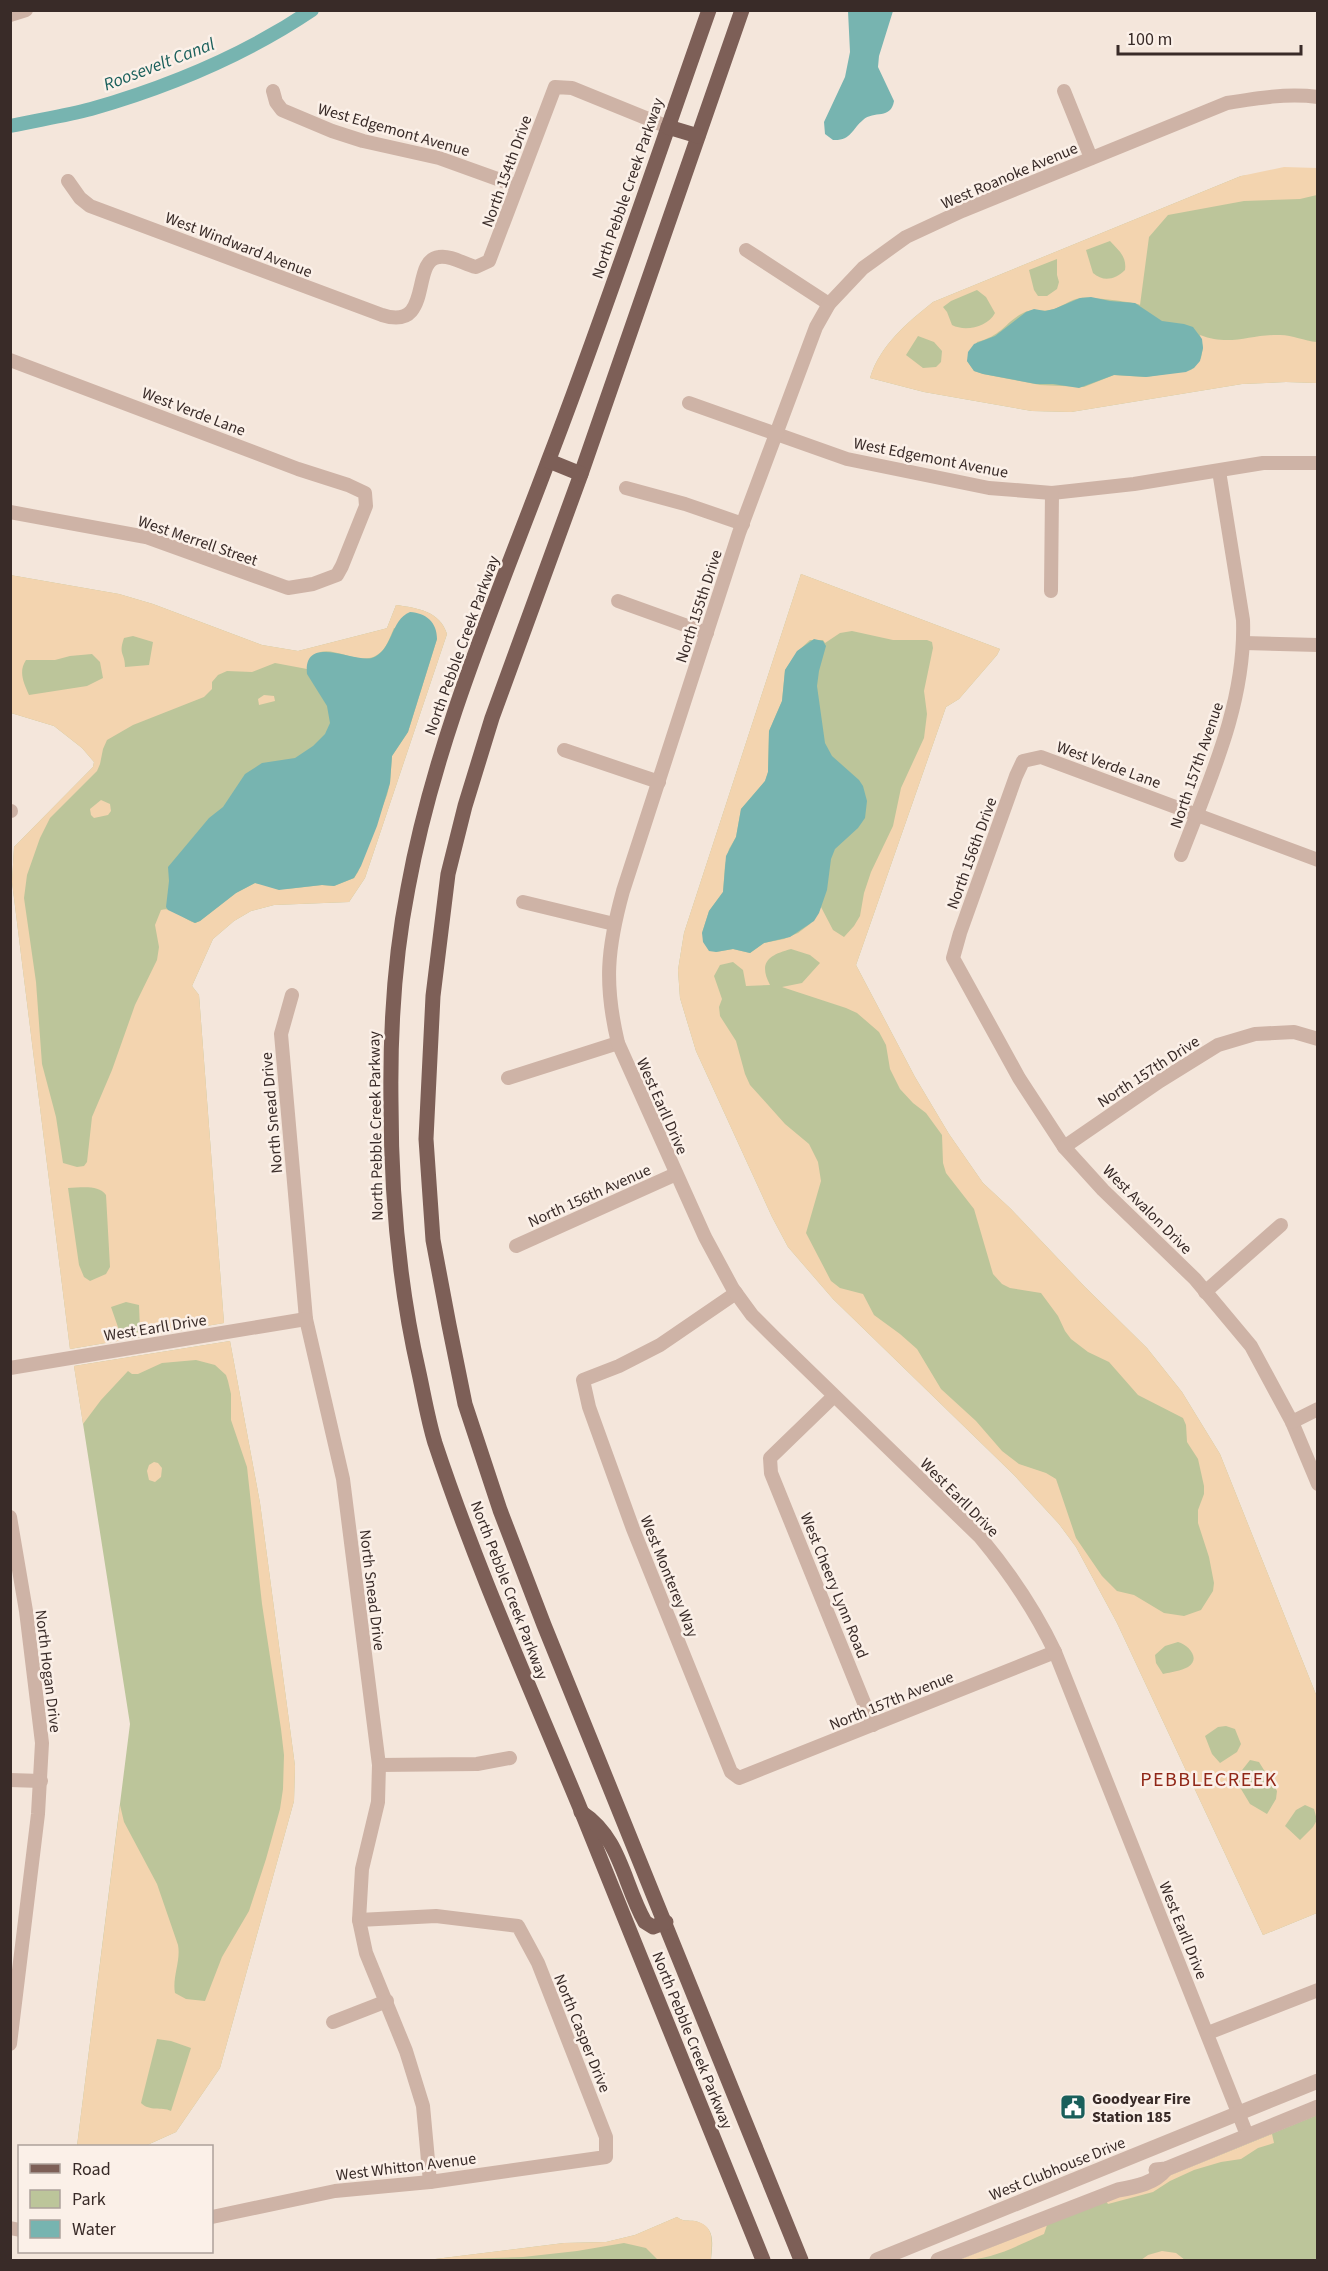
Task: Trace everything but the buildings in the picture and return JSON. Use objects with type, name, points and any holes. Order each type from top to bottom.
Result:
[{"type":"main road","name":"North Pebble Creek Parkway","points":[[709,10],[549,461],[458,699],[418,837],[407,893],[391,1029],[391,1176],[398,1264],[433,1437],[467,1532],[764,2260]]},
{"type":"main road","name":"North Pebble Creek Parkway","points":[[742,10],[581,474],[492,718],[455,843],[448,874],[433,996],[426,1139],[433,1240],[465,1404],[500,1510],[544,1625],[801,2260]]},
{"type":"main road","points":[[668,127],[698,136]]},
{"type":"main road","points":[[549,461],[581,474]]},
{"type":"main road","points":[[581,1812],[596,1822],[613,1845],[645,1922],[652,1927],[666,1922]]},
{"type":"street","points":[[10,15],[26,10]]},
{"type":"street","name":"North 154th Drive","points":[[432,259],[439,256],[447,257],[476,267],[484,265],[492,256],[555,87],[572,88],[668,127]]},
{"type":"street","name":"West Edgemont Avenue","points":[[273,91],[276,102],[282,110],[312,123],[363,141],[439,158],[517,186]]},
{"type":"street","points":[[1064,91],[1091,158]]},
{"type":"street","name":"West Roanoke Avenue","points":[[829,304],[863,268],[906,237],[1091,158],[1227,103],[1299,94],[1317,97]]},
{"type":"street","name":"West Windward Avenue","points":[[68,181],[80,198],[90,206],[393,319],[408,314],[414,307],[432,259]]},
{"type":"street","points":[[746,250],[829,304]]},
{"type":"street","name":"North 155th Drive","points":[[614,924],[743,524],[816,327],[829,304]]},
{"type":"street","name":"West Verde Lane","points":[[10,360],[365,493],[366,506],[337,575]]},
{"type":"street","name":"West Edgemont Avenue","points":[[689,403],[865,464],[990,488],[1052,493],[1134,484],[1263,463],[1317,463]]},
{"type":"street","name":"North 157th Avenue","points":[[1181,855],[1230,724],[1239,687],[1244,643],[1243,620],[1219,471]]},
{"type":"street","points":[[626,488],[685,504],[743,524]]},
{"type":"street","points":[[1051,591],[1052,493]]},
{"type":"street","name":"West Merrell Street","points":[[10,512],[146,537],[288,588],[312,584],[337,575]]},
{"type":"street","points":[[618,602],[707,633]]},
{"type":"street","points":[[1244,643],[1317,645]]},
{"type":"street","points":[[564,750],[659,782]]},
{"type":"street","name":"West Verde Lane","points":[[1023,761],[1041,757],[1317,860]]},
{"type":"street","name":"North 156th Drive","points":[[953,957],[1023,761]]},
{"type":"street","points":[[523,902],[614,924]]},
{"type":"street","name":"West Earll Drive","points":[[614,924],[609,954],[609,986],[618,1043],[705,1237],[736,1293],[752,1315],[833,1397],[980,1537],[1026,1597],[1055,1652],[1247,2135]]},
{"type":"street","name":"West Avalon Drive","points":[[953,957],[1019,1078],[1064,1147],[1103,1190],[1205,1292],[1251,1346],[1292,1422],[1317,1484]]},
{"type":"street","name":"North Snead Drive","points":[[292,995],[280,1034],[306,1319],[343,1479],[379,1765],[378,1802],[362,1869],[359,1920],[366,1953],[406,2051],[423,2106],[430,2182]]},
{"type":"street","name":"North 157th Drive","points":[[1064,1147],[1160,1081],[1218,1045],[1255,1034],[1294,1032],[1317,1039]]},
{"type":"street","points":[[508,1078],[618,1043]]},
{"type":"street","name":"North 156th Avenue","points":[[516,1246],[676,1174]]},
{"type":"street","points":[[1205,1292],[1281,1225]]},
{"type":"street","name":"West Monterey Way","points":[[736,1293],[660,1345],[620,1366],[583,1380],[589,1407],[633,1529],[731,1772],[739,1778]]},
{"type":"street","name":"West Earll Drive","points":[[10,1368],[306,1319]]},
{"type":"street","name":"West Cheery Lynn Road","points":[[833,1397],[770,1458],[771,1473],[873,1725]]},
{"type":"street","points":[[1292,1422],[1317,1409]]},
{"type":"street","name":"North Hogan Drive","points":[[10,1517],[26,1611],[42,1743],[41,1781],[16,1959],[10,2044]]},
{"type":"street","points":[[10,1614],[26,1611]]},
{"type":"street","name":"North 157th Avenue","points":[[739,1778],[1055,1652]]},
{"type":"street","points":[[379,1765],[477,1764],[510,1758]]},
{"type":"street","points":[[10,1780],[41,1781]]},
{"type":"street","name":"North Casper Drive","points":[[359,1920],[436,1916],[518,1926],[538,1963],[606,2137],[606,2157]]},
{"type":"street","points":[[1208,2033],[1317,1990]]},
{"type":"street","points":[[333,2022],[387,2001]]},
{"type":"street","name":"West Clubhouse Drive","points":[[877,2260],[1317,2081]]},
{"type":"street","points":[[938,2260],[1118,2190],[1133,2188],[1159,2178],[1166,2169],[1317,2107]]},
{"type":"street","name":"West Whitton Avenue","points":[[213,2217],[335,2191],[430,2182],[606,2157]]},
{"type":"street","points":[[1032,2197],[1041,2220]]},
{"type":"green space","points":[[1317,168],[1317,383],[1242,384],[1071,412],[1032,411],[924,392],[870,378],[887,345],[933,302],[1241,176]]},
{"type":"green space","points":[[801,574],[1000,649],[959,699],[946,707],[856,965],[915,1077],[949,1134],[983,1183],[1147,1348],[1182,1392],[1220,1454],[1317,1697],[1317,1913],[1263,1935],[1117,1623],[1076,1547],[1059,1524],[1014,1475],[833,1299],[788,1247],[696,1051],[680,998],[678,970],[684,933]]},
{"type":"green space","points":[[10,575],[119,594],[153,604],[262,645],[298,651],[387,628],[396,605],[427,612],[439,620],[447,634],[365,878],[349,902],[274,905],[251,911],[234,921],[213,939],[192,986],[199,995],[224,1323],[70,1349],[12,882],[14,847],[93,767],[94,762],[82,748],[54,726],[11,713]]},
{"type":"green space","points":[[230,1341],[260,1503],[295,1766],[294,1801],[220,2068],[176,2132],[147,2145],[77,2145],[130,1724],[74,1366]]},
{"type":"green space","points":[[1317,2115],[1317,2260],[959,2260],[1129,2192],[1155,2187],[1171,2175]]},
{"type":"green space","points":[[677,2217],[695,2221],[707,2227],[712,2237],[711,2260],[427,2260],[564,2243],[606,2242],[635,2235]]},
{"type":"sand","points":[[1284,167],[1317,168],[1317,195],[1300,199],[1244,201],[1168,215],[1149,237],[1140,305],[1081,298],[1050,310],[1033,310],[1017,317],[992,336],[977,342],[967,361],[974,371],[983,374],[1040,385],[1084,387],[1114,375],[1146,377],[1191,370],[1201,358],[1203,348],[1200,335],[1231,340],[1285,335],[1317,342],[1317,383],[1242,384],[1071,412],[1032,411],[924,392],[870,378],[887,345],[933,302],[1241,176]],"holes":[[[1110,241],[1123,257],[1125,270],[1109,279],[1097,276],[1093,273],[1086,250]],[[1057,259],[1059,282],[1057,289],[1047,296],[1038,296],[1034,290],[1029,270]],[[977,290],[986,297],[995,313],[982,325],[969,328],[957,327],[952,325],[943,307]],[[918,336],[934,342],[942,351],[941,362],[936,367],[923,368],[906,355]]]},
{"type":"sand","points":[[801,574],[1000,649],[959,699],[946,707],[856,965],[915,1077],[949,1134],[983,1183],[1147,1348],[1182,1392],[1220,1454],[1317,1697],[1317,1820],[1317,1913],[1263,1935],[1117,1623],[1076,1547],[1059,1524],[1014,1475],[833,1299],[788,1247],[696,1051],[680,998],[678,970],[684,933]],"holes":[[[852,631],[893,640],[927,640],[932,642],[933,648],[924,691],[927,714],[924,738],[901,788],[893,826],[871,872],[860,916],[844,937],[833,930],[821,907],[810,924],[798,933],[784,939],[764,943],[750,953],[733,949],[716,952],[702,933],[709,911],[723,892],[725,865],[729,849],[736,837],[741,809],[765,781],[768,772],[769,731],[782,701],[785,670],[798,651],[810,640],[823,640],[825,643],[840,633]],[[791,949],[810,955],[820,963],[802,983],[782,987],[857,1013],[879,1032],[886,1045],[890,1069],[900,1089],[926,1113],[942,1135],[943,1163],[946,1173],[974,1209],[993,1274],[1002,1284],[1010,1288],[1041,1293],[1071,1339],[1088,1352],[1109,1362],[1138,1395],[1183,1418],[1186,1425],[1187,1442],[1198,1459],[1204,1486],[1204,1494],[1198,1510],[1198,1523],[1209,1557],[1214,1583],[1213,1591],[1201,1610],[1184,1616],[1164,1613],[1134,1595],[1117,1591],[1102,1576],[1076,1538],[1056,1479],[1046,1473],[1019,1464],[1002,1451],[976,1421],[941,1389],[917,1349],[874,1315],[863,1294],[840,1288],[831,1281],[806,1233],[821,1181],[818,1162],[809,1144],[785,1124],[750,1085],[736,1041],[720,1016],[719,1007],[722,999],[714,976],[720,965],[733,962],[743,970],[746,986],[770,985],[765,971],[766,965],[777,954]],[[1178,1642],[1189,1649],[1193,1660],[1188,1667],[1163,1674],[1156,1663],[1155,1655],[1165,1646]],[[1226,1726],[1235,1729],[1241,1744],[1237,1752],[1220,1763],[1212,1754],[1205,1736],[1218,1727]],[[1250,1760],[1259,1762],[1277,1791],[1276,1799],[1267,1814],[1250,1804],[1235,1779]],[[1305,1805],[1314,1809],[1317,1820],[1300,1840],[1285,1826],[1296,1810]]]},
{"type":"sand","points":[[10,575],[119,594],[153,604],[262,645],[298,651],[387,628],[396,605],[427,612],[439,620],[447,634],[365,878],[349,902],[274,905],[251,911],[234,921],[213,939],[192,986],[199,995],[224,1323],[70,1349],[12,882],[14,847],[93,767],[94,762],[82,748],[54,726],[11,713]],"holes":[[[394,628],[437,639],[408,732],[392,756],[387,795],[358,872],[354,878],[334,886],[287,889],[255,883],[236,893],[195,923],[174,911],[161,910],[155,925],[159,947],[157,960],[135,1005],[112,1070],[92,1117],[87,1162],[84,1166],[77,1167],[63,1163],[56,1117],[42,1064],[36,982],[24,898],[27,875],[50,818],[97,771],[107,740],[133,725],[204,697],[212,689],[212,682],[218,675],[227,671],[252,672],[275,663],[307,669],[312,658],[319,652],[328,651],[368,658],[377,655],[387,643]],[[133,636],[153,642],[149,665],[125,667],[122,651],[124,638]],[[92,654],[100,662],[103,678],[87,686],[29,695],[22,673],[26,660],[55,660]],[[68,1188],[94,1188],[106,1195],[110,1267],[106,1274],[90,1281],[84,1277],[79,1265]],[[126,1302],[139,1305],[140,1330],[133,1334],[119,1330],[111,1307]]]},
{"type":"sand","points":[[264,695],[274,696],[275,701],[259,705],[258,699]]},
{"type":"sand","points":[[101,800],[110,804],[111,811],[108,815],[94,818],[90,809]]},
{"type":"sand","points":[[230,1341],[260,1503],[295,1766],[294,1801],[220,2068],[176,2132],[147,2145],[77,2145],[120,1805],[124,1822],[157,1884],[178,1945],[175,1993],[186,1999],[205,2001],[222,1957],[249,1911],[266,1859],[280,1809],[284,1755],[262,1604],[247,1467],[231,1420],[231,1394],[226,1375],[215,1365],[196,1360],[162,1363],[138,1374],[128,1371],[101,1400],[83,1424],[74,1366]],"holes":[[[157,2039],[191,2048],[171,2111],[144,2106],[141,2103]]]},
{"type":"sand","points":[[154,1462],[162,1468],[161,1477],[155,1482],[149,1480],[147,1471],[149,1465]]},
{"type":"sand","points":[[1272,2134],[1274,2143],[1258,2148],[1241,2159],[1194,2170],[1153,2192],[1108,2204],[1106,2201],[1129,2192],[1155,2187],[1171,2175]]},
{"type":"sand","points":[[677,2217],[702,2223],[707,2227],[712,2242],[711,2260],[658,2260],[646,2248],[624,2243],[523,2257],[427,2260],[564,2243],[606,2242],[635,2235]]},
{"type":"sand","points":[[1047,2225],[1044,2234],[1003,2252],[982,2258],[959,2260]]},
{"type":"sand","points":[[1162,2251],[1176,2253],[1185,2260],[1141,2260],[1148,2255]]},
{"type":"water","points":[[848,11],[893,11],[879,56],[878,67],[894,101],[886,113],[867,117],[844,139],[833,140],[825,134],[824,122],[845,77],[850,52]]},
{"type":"water","points":[[1091,297],[1135,303],[1162,321],[1193,327],[1202,339],[1203,348],[1200,361],[1186,372],[1146,377],[1114,375],[1079,388],[1036,384],[983,374],[974,371],[967,361],[968,352],[974,344],[995,336],[1026,312],[1034,309],[1045,311],[1054,309],[1080,298]]},
{"type":"water","points":[[410,612],[426,616],[433,623],[437,639],[408,732],[392,756],[390,783],[377,826],[354,878],[334,886],[322,885],[279,890],[255,883],[236,893],[195,923],[168,910],[166,907],[168,867],[209,818],[223,807],[245,774],[262,763],[295,758],[313,746],[325,734],[330,723],[327,706],[307,674],[308,662],[313,655],[331,652],[372,658],[384,649],[403,616]]},
{"type":"water","points":[[814,639],[823,641],[826,646],[817,686],[825,743],[832,756],[863,786],[867,801],[865,818],[858,828],[835,849],[831,859],[827,890],[814,921],[790,937],[764,943],[750,953],[733,949],[709,951],[703,942],[702,933],[709,911],[723,892],[726,856],[736,837],[741,809],[765,781],[768,772],[769,731],[782,701],[785,670],[797,651]]},
{"type":"waterway","name":"Roosevelt Canal","points":[[10,126],[91,109],[149,91],[233,55],[312,10]]},
{"type":"place","name":"Goodyear Fire Station 185","points":[[1073,2107]]},
{"type":"district","name":"PEBBLECREEK","points":[[1209,1779]]}]
